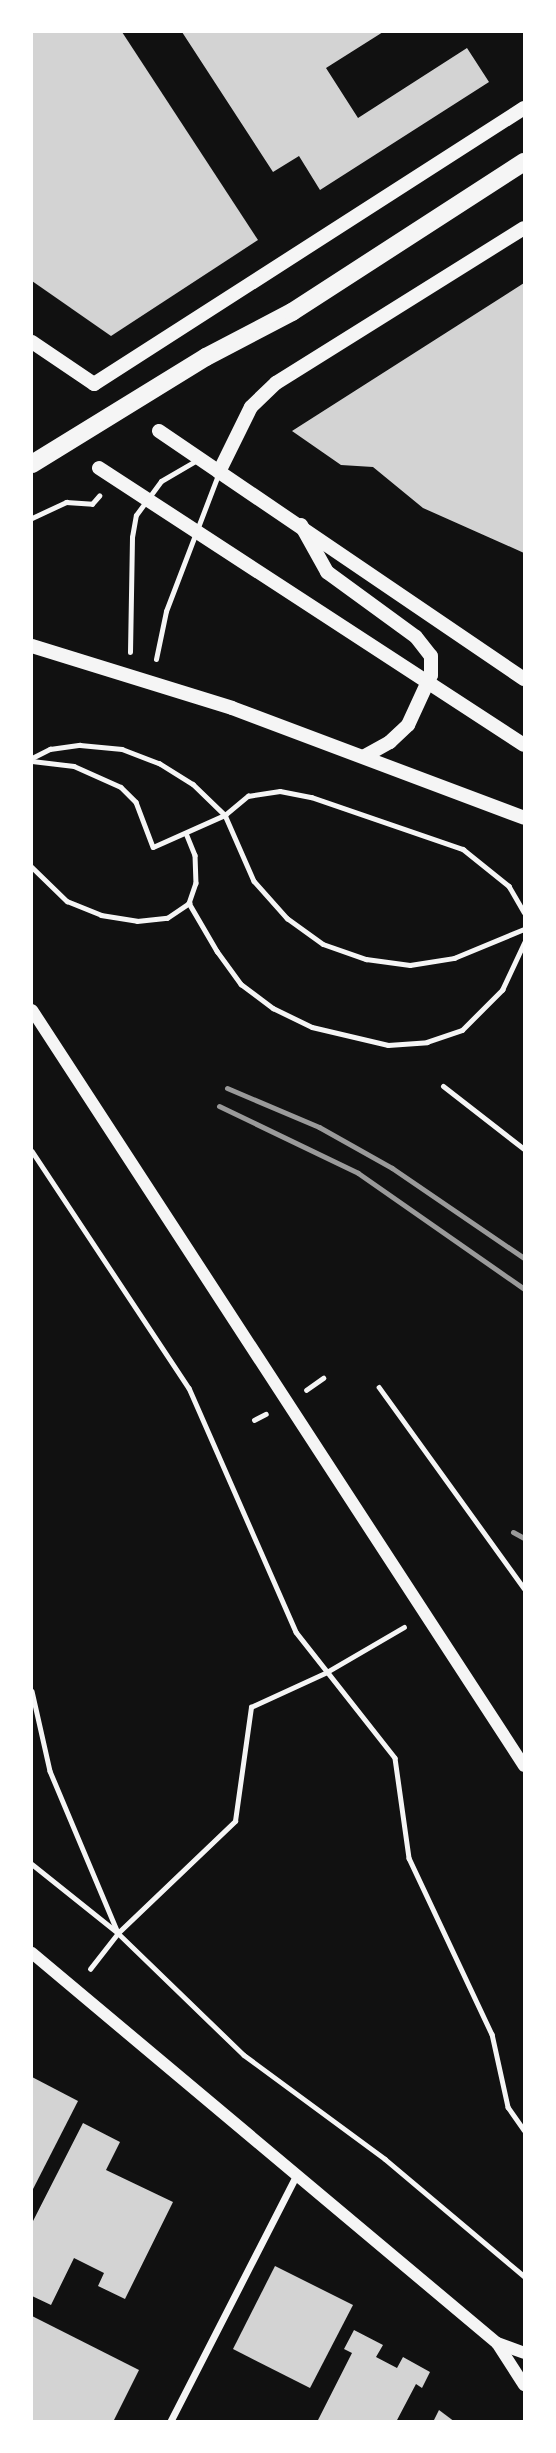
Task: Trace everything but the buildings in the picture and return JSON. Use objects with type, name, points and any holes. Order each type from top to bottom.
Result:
[{"type":"main road","points":[[32,342],[94,383],[524,108]]},
{"type":"main road","points":[[32,464],[206,358],[292,312],[524,162]]},
{"type":"main road","points":[[219,472],[251,407],[276,383],[524,228]]},
{"type":"main road","points":[[159,431],[524,679]]},
{"type":"main road","points":[[99,468],[524,745]]},
{"type":"main road","points":[[301,525],[312,553],[327,572],[426,647],[432,663],[428,681],[408,725],[390,742],[365,756]]},
{"type":"main road","points":[[32,646],[232,708],[524,818]]},
{"type":"street","points":[[32,1010],[524,1766]]},
{"type":"street","points":[[32,1953],[298,2173],[497,2343],[524,2385]]},
{"type":"street","points":[[170,2421],[298,2173]]},
{"type":"street","points":[[497,2343],[524,2353]]},
{"type":"lane","points":[[130,652],[132,537],[145,499],[171,474],[200,459]]},
{"type":"lane","points":[[156,659],[166,611],[219,472]]},
{"type":"lane","points":[[443,1086],[524,1149]]},
{"type":"path","points":[[32,518],[66,502],[92,504]]},
{"type":"path","points":[[32,760],[50,749],[80,745],[122,749],[159,763],[193,784],[225,815],[254,881],[286,918],[323,944],[366,959],[410,965],[454,958],[524,929]]},
{"type":"path","points":[[32,760],[74,766],[121,787],[135,802],[153,847],[225,815],[248,796],[280,791],[355,811],[463,849],[509,886],[524,912]]},
{"type":"path","points":[[32,867],[67,901],[101,915],[137,921],[167,918],[188,903],[196,883],[195,855],[186,833]]},
{"type":"path","points":[[188,903],[241,984],[273,1008],[312,1027],[388,1045],[427,1042],[462,1030],[502,990],[524,943]]},
{"type":"path","points":[[32,1151],[189,1388],[296,1632],[395,1758],[409,1858],[492,2034],[508,2106],[524,2130]]},
{"type":"path","points":[[379,1387],[524,1588]]},
{"type":"path","points":[[74,1989],[118,1933],[235,1821],[251,1707],[327,1671],[425,1615]]},
{"type":"path","points":[[32,1691],[50,1771],[118,1933]]},
{"type":"path","points":[[32,1864],[118,1933],[244,2055],[384,2159],[524,2276]]},
{"type":"railway","points":[[227,1088],[319,1127],[392,1168],[524,1258]]},
{"type":"railway","points":[[219,1106],[358,1173],[524,1289]]},
{"type":"railway","points":[[513,1532],[524,1538]]}]
